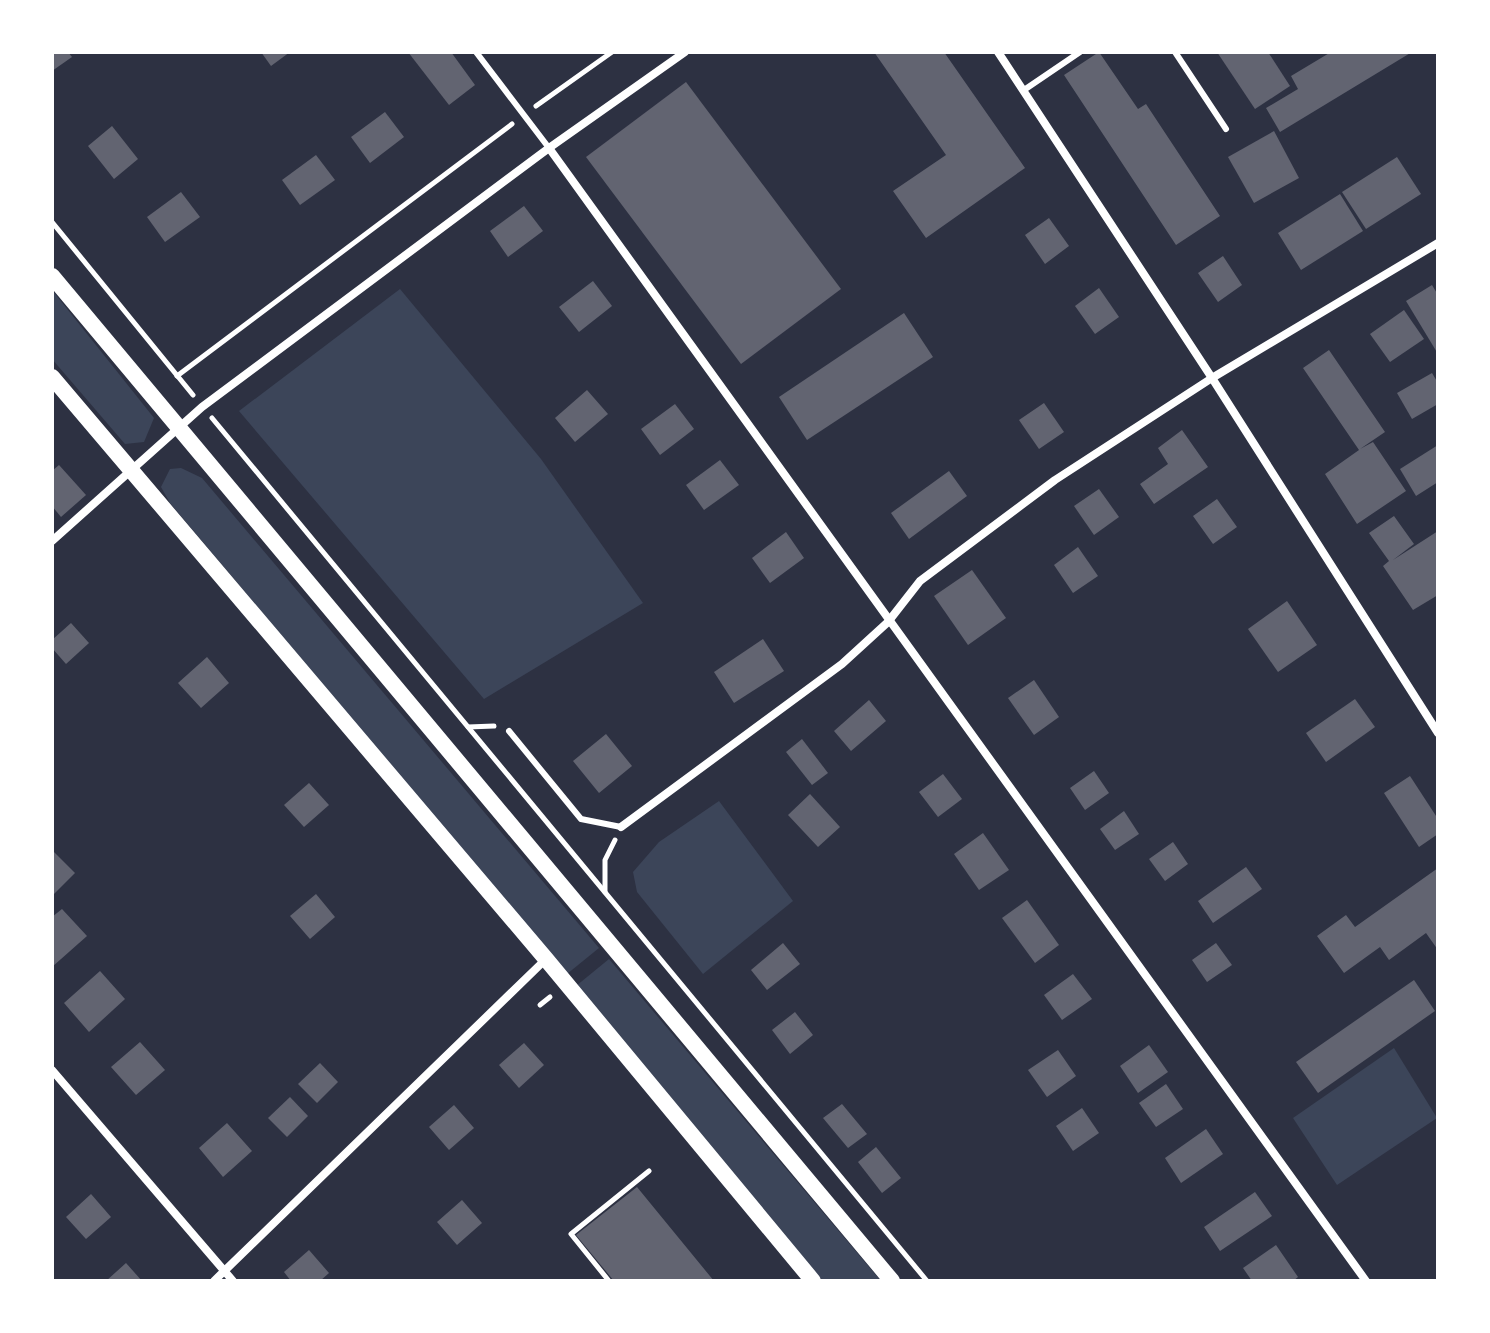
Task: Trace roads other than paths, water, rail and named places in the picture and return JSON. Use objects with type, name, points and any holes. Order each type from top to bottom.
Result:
[{"type":"main road","points":[[52,276],[892,1281]]},
{"type":"main road","points":[[52,377],[546,959],[813,1281]]},
{"type":"street","points":[[52,541],[202,407],[549,148],[685,52]]},
{"type":"street","points":[[998,52],[1212,378],[1438,733]]},
{"type":"street","points":[[549,148],[1366,1281]]},
{"type":"street","points":[[621,827],[842,664],[888,622],[920,581],[1055,480],[1212,378],[1438,243]]},
{"type":"street","points":[[214,1281],[546,959]]},
{"type":"street","points":[[52,1070],[233,1281]]},
{"type":"lane","points":[[476,52],[549,148]]},
{"type":"lane","points":[[1024,90],[1080,52]]},
{"type":"lane","points":[[1175,52],[1226,129]]},
{"type":"lane","points":[[509,731],[581,819],[621,827]]}]
